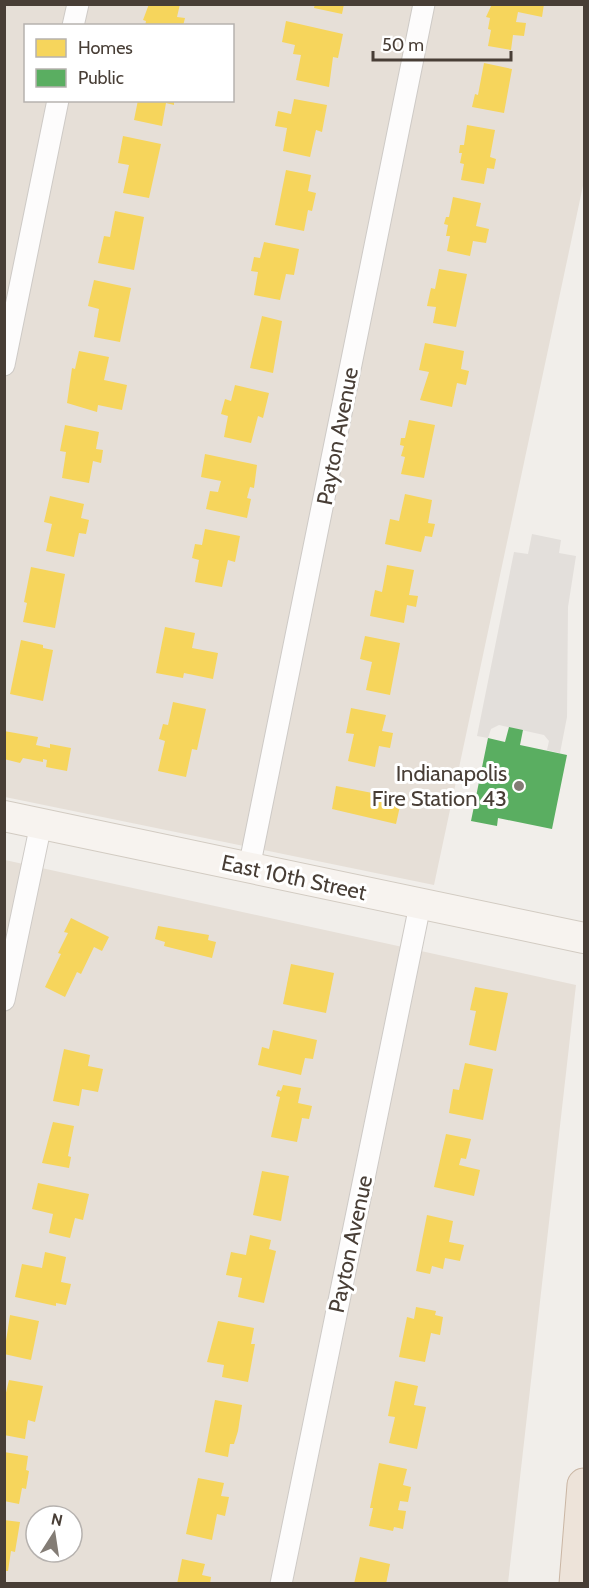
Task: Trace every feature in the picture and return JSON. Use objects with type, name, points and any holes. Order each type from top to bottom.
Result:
[{"type":"highway","points":[[576,1584],[585,1485]]},
{"type":"main road","name":"East 10th Street","points":[[4,816],[585,939]]},
{"type":"street","points":[[73,24],[78,4]]},
{"type":"street","name":"Payton Avenue","points":[[249,868],[424,4]]},
{"type":"street","points":[[4,365],[58,102]]},
{"type":"street","points":[[4,1000],[41,824]]},
{"type":"street","name":"Payton Avenue","points":[[281,1584],[420,904]]},
{"type":"shaded area","points":[[4,5],[584,5],[584,181],[434,885],[5,797]]},
{"type":"shaded area","points":[[532,534],[561,540],[559,553],[576,556],[568,607],[567,717],[560,753],[547,750],[549,741],[544,735],[499,725],[491,729],[488,738],[477,736],[514,552],[528,554]]},
{"type":"shaded area","points":[[5,860],[576,985],[508,1583],[5,1584]]},
{"type":"building: Homes","points":[[149,4],[180,4],[177,17],[185,18],[184,24],[145,24],[146,21],[143,20]]},
{"type":"building: Homes","points":[[315,4],[344,4],[342,14],[314,8]]},
{"type":"building: Homes","points":[[492,4],[544,4],[542,17],[518,12],[516,22],[526,23],[524,36],[513,35],[511,50],[488,46],[491,30],[488,29],[490,18],[486,17]]},
{"type":"building: Homes","points":[[286,21],[343,34],[338,58],[333,57],[329,87],[296,80],[301,55],[293,54],[295,45],[282,42]]},
{"type":"building: Homes","points":[[484,63],[512,69],[504,113],[472,107],[475,94],[478,95]]},
{"type":"building: Homes","points":[[294,99],[327,105],[322,132],[316,130],[310,157],[283,151],[287,128],[275,126],[278,111],[291,114]]},
{"type":"building: Homes","points":[[138,102],[174,102],[174,105],[166,103],[162,126],[134,120]]},
{"type":"building: Homes","points":[[467,125],[495,130],[490,157],[496,159],[494,169],[487,168],[484,184],[461,180],[464,164],[460,163],[462,153],[459,153],[460,145],[464,145]]},
{"type":"building: Homes","points":[[123,136],[161,144],[149,198],[123,193],[129,165],[118,163]]},
{"type":"building: Homes","points":[[286,170],[311,175],[308,191],[316,193],[312,211],[308,210],[304,231],[275,225]]},
{"type":"building: Homes","points":[[453,197],[481,203],[476,226],[489,229],[486,243],[473,241],[470,256],[447,251],[450,236],[446,236],[448,225],[444,224],[446,217],[449,217]]},
{"type":"building: Homes","points":[[115,211],[144,217],[134,270],[98,263],[104,236],[110,237]]},
{"type":"building: Homes","points":[[264,242],[299,249],[294,275],[286,274],[280,300],[254,295],[258,272],[251,271],[254,257],[260,258]]},
{"type":"building: Homes","points":[[439,269],[467,274],[456,327],[433,323],[436,307],[427,306],[431,288],[435,289]]},
{"type":"building: Homes","points":[[94,280],[131,288],[120,342],[94,337],[99,309],[88,306]]},
{"type":"building: Homes","points":[[262,316],[282,321],[273,373],[250,368]]},
{"type":"building: Homes","points":[[425,343],[464,351],[461,369],[469,371],[466,385],[457,383],[452,407],[420,400],[429,372],[419,370]]},
{"type":"building: Homes","points":[[79,351],[109,357],[104,380],[127,385],[122,410],[98,405],[97,412],[67,403],[72,368],[75,369]]},
{"type":"building: Homes","points":[[235,385],[269,393],[263,418],[258,416],[251,443],[224,437],[228,416],[221,414],[225,399],[231,401]]},
{"type":"building: Homes","points":[[409,420],[435,425],[424,478],[401,474],[405,457],[401,456],[404,446],[400,445],[401,438],[405,438]]},
{"type":"building: Homes","points":[[65,425],[99,432],[96,449],[103,450],[101,463],[93,461],[89,483],[62,478],[66,452],[60,451]]},
{"type":"building: Homes","points":[[205,454],[257,465],[254,488],[250,487],[247,498],[251,499],[247,518],[206,509],[210,491],[218,492],[221,481],[201,477]]},
{"type":"building: Homes","points":[[405,494],[432,500],[428,523],[435,524],[432,537],[425,536],[421,552],[385,544],[390,519],[399,521]]},
{"type":"building: Homes","points":[[50,496],[84,504],[81,518],[89,520],[86,534],[79,533],[74,557],[46,551],[52,524],[44,522]]},
{"type":"building: Homes","points":[[205,529],[240,536],[235,562],[228,560],[222,587],[195,582],[199,560],[192,558],[195,544],[202,545]]},
{"type":"building: Homes","points":[[387,565],[414,570],[409,595],[418,596],[416,607],[407,605],[404,623],[370,616],[375,590],[382,592]]},
{"type":"building: Homes","points":[[31,567],[65,574],[55,628],[23,622],[27,603],[24,602]]},
{"type":"building: Homes","points":[[165,627],[195,633],[192,648],[218,653],[213,679],[184,673],[183,678],[156,673]]},
{"type":"building: Homes","points":[[365,636],[400,643],[390,695],[366,690],[372,662],[360,659]]},
{"type":"building: Homes","points":[[21,640],[53,650],[43,701],[10,694]]},
{"type":"building: Homes","points":[[173,702],[206,709],[197,750],[192,749],[186,777],[158,771],[165,741],[159,739],[163,724],[168,725]]},
{"type":"building: Homes","points":[[351,708],[386,715],[382,731],[393,733],[390,748],[379,746],[375,767],[348,761],[354,734],[346,733]]},
{"type":"building: Homes","points":[[4,731],[38,737],[36,745],[50,748],[50,744],[71,748],[67,771],[46,767],[47,760],[43,759],[43,762],[23,758],[20,763],[4,759]]},
{"type":"building: Homes","points":[[336,786],[383,795],[381,802],[400,806],[396,824],[332,809]]},
{"type":"building: Homes","points":[[71,918],[109,937],[102,951],[94,947],[81,974],[77,972],[65,997],[45,987],[61,954],[58,953],[68,933],[64,932]]},
{"type":"building: Homes","points":[[158,926],[209,935],[208,940],[216,942],[212,958],[164,946],[165,942],[155,939]]},
{"type":"building: Homes","points":[[291,964],[334,973],[326,1013],[283,1004]]},
{"type":"building: Homes","points":[[475,987],[508,993],[496,1051],[469,1045],[476,1011],[470,1010]]},
{"type":"building: Homes","points":[[273,1030],[317,1040],[313,1059],[305,1058],[301,1075],[258,1065],[262,1047],[269,1049]]},
{"type":"building: Homes","points":[[64,1049],[90,1055],[88,1066],[103,1069],[98,1092],[82,1089],[79,1106],[53,1101]]},
{"type":"building: Homes","points":[[465,1063],[493,1069],[483,1120],[449,1113],[453,1089],[459,1090]]},
{"type":"building: Homes","points":[[283,1085],[301,1088],[298,1103],[312,1106],[309,1119],[302,1118],[297,1142],[271,1137],[280,1097],[276,1096]]},
{"type":"building: Homes","points":[[53,1122],[74,1126],[68,1156],[71,1157],[69,1168],[42,1163]]},
{"type":"building: Homes","points":[[446,1134],[471,1139],[466,1159],[461,1158],[459,1165],[480,1170],[474,1196],[434,1187]]},
{"type":"building: Homes","points":[[262,1171],[289,1176],[281,1221],[253,1215]]},
{"type":"building: Homes","points":[[38,1183],[89,1194],[83,1220],[75,1218],[70,1238],[49,1233],[53,1214],[32,1209]]},
{"type":"building: Homes","points":[[427,1215],[453,1221],[449,1242],[464,1245],[460,1261],[445,1258],[443,1269],[432,1266],[430,1274],[416,1271]]},
{"type":"building: Homes","points":[[250,1235],[271,1240],[269,1249],[276,1251],[264,1303],[238,1297],[242,1278],[226,1275],[231,1252],[246,1255]]},
{"type":"building: Homes","points":[[45,1252],[66,1257],[61,1282],[71,1284],[66,1305],[56,1303],[56,1306],[15,1297],[22,1264],[42,1268]]},
{"type":"building: Homes","points":[[416,1307],[436,1311],[435,1315],[443,1317],[440,1335],[431,1333],[425,1362],[399,1357],[407,1317],[414,1319]]},
{"type":"building: Homes","points":[[10,1315],[39,1321],[31,1360],[4,1354]]},
{"type":"building: Homes","points":[[218,1321],[254,1328],[251,1344],[255,1344],[248,1382],[222,1377],[224,1365],[207,1362]]},
{"type":"building: Homes","points":[[9,1380],[43,1386],[35,1422],[28,1420],[25,1439],[4,1435],[4,1401]]},
{"type":"building: Homes","points":[[395,1381],[418,1386],[414,1405],[426,1407],[417,1449],[389,1443],[395,1417],[388,1416]]},
{"type":"building: Homes","points":[[215,1400],[242,1405],[238,1431],[234,1444],[230,1444],[228,1457],[205,1452]]},
{"type":"building: Homes","points":[[4,1452],[28,1456],[26,1470],[29,1471],[26,1489],[22,1488],[19,1504],[4,1501]]},
{"type":"building: Homes","points":[[379,1463],[407,1469],[403,1485],[411,1487],[408,1502],[400,1501],[398,1510],[406,1511],[403,1529],[394,1527],[393,1531],[369,1526],[373,1508],[370,1508]]},
{"type":"building: Homes","points":[[198,1478],[224,1483],[221,1496],[229,1497],[225,1516],[217,1514],[212,1540],[186,1534]]},
{"type":"building: Homes","points":[[4,1520],[20,1522],[15,1552],[11,1551],[8,1571],[4,1571]]},
{"type":"building: Homes","points":[[360,1557],[390,1564],[386,1584],[354,1584]]},
{"type":"building: Homes","points":[[182,1559],[205,1564],[202,1575],[211,1577],[210,1584],[177,1584]]},
{"type":"building: Public","name":"Indianapolis Fire Station 43","points":[[509,727],[523,730],[520,745],[567,755],[552,829],[498,818],[497,826],[471,821],[488,738],[505,742]]},
{"type":"place","name":"Indianapolis Fire Station 43","points":[[519,786]]}]
